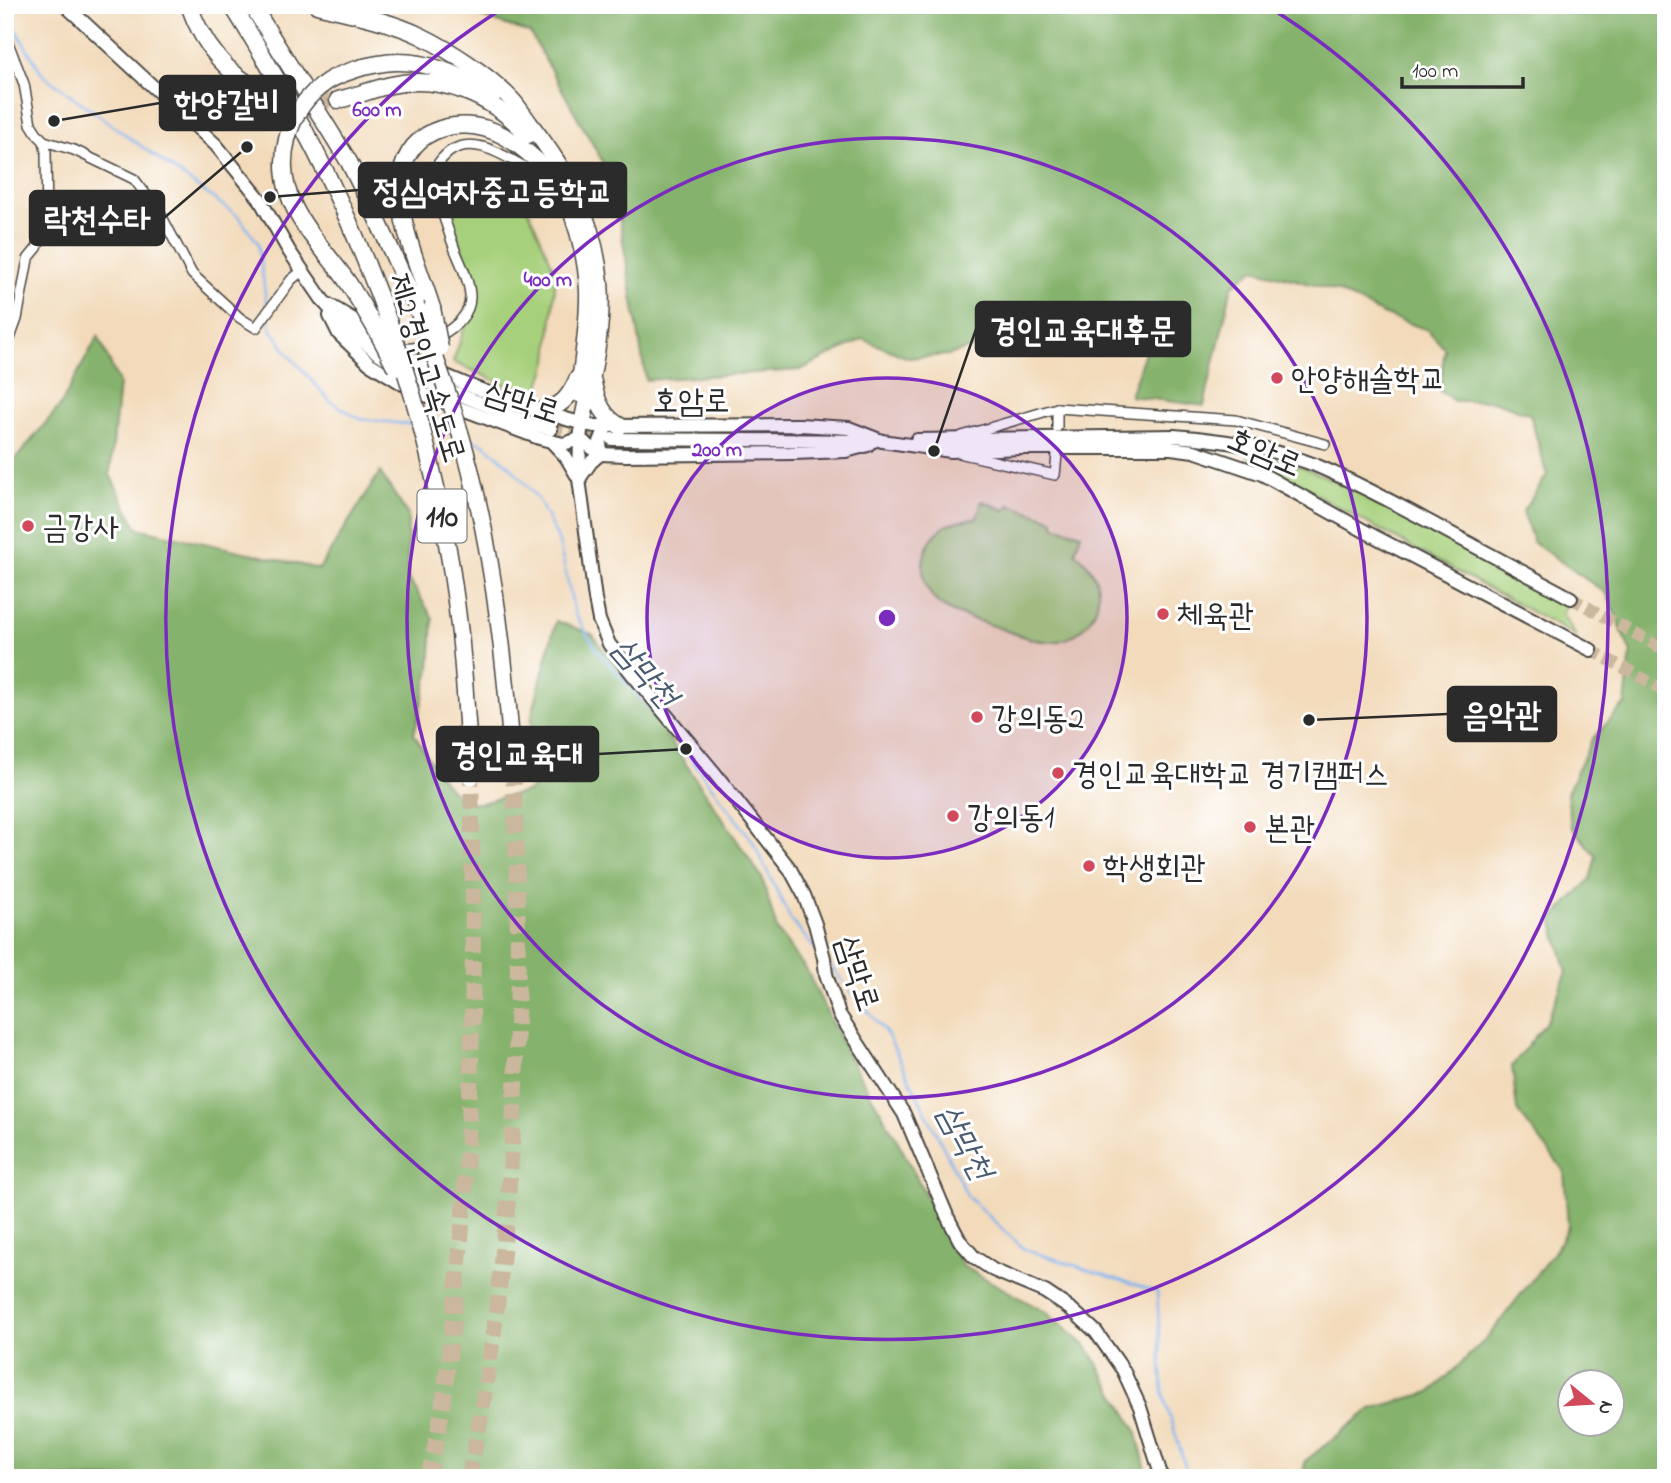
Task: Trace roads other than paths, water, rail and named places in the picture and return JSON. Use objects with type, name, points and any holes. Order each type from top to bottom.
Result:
[{"type":"highway","points":[[189,5],[203,36],[218,59],[240,79],[266,93]]},
{"type":"highway","name":"제2경인고속도로","points":[[232,5],[310,141],[357,238],[391,326],[419,414],[442,516],[455,594],[471,777]]},
{"type":"highway","name":"제2경인고속도로","points":[[252,5],[349,162],[424,306],[471,472],[492,578],[506,685],[513,769]]},
{"type":"highway","points":[[317,5],[402,28],[467,63],[511,99],[563,170],[590,232],[600,281],[599,324],[579,396],[581,432]]},
{"type":"highway","points":[[419,414],[405,392],[389,353],[356,296],[314,240],[294,207],[286,181],[284,156],[293,121],[317,89],[340,75],[363,67],[395,62],[428,66],[470,81],[511,105],[528,121]]},
{"type":"highway","points":[[338,100],[390,85],[439,84],[480,97],[520,126],[543,155],[574,217],[587,274],[587,369],[598,401],[609,418],[613,431]]},
{"type":"highway","points":[[424,306],[401,209],[401,177],[407,158],[416,144],[428,134],[450,126],[484,128],[512,141],[556,179]]},
{"type":"highway","points":[[540,411],[551,409],[563,401],[587,369]]},
{"type":"main road","name":"삼막로","points":[[65,5],[216,145],[259,198],[302,271],[324,302],[346,327],[376,352],[409,373],[507,414],[563,444],[581,432]]},
{"type":"main road","name":"삼막로","points":[[324,302],[415,361],[522,405],[557,416],[581,432]]},
{"type":"main road","name":"삼막로","points":[[324,302],[339,334],[369,363],[403,384],[538,438],[552,436]]},
{"type":"main road","points":[[538,438],[551,434],[556,428],[557,416]]},
{"type":"main road","name":"호암로","points":[[581,432],[800,425],[849,428],[882,441],[1021,448],[1171,447],[1194,451],[1262,474],[1368,533],[1591,649]]},
{"type":"main road","points":[[601,454],[600,442],[613,431]]},
{"type":"main road","name":"삼막로","points":[[581,432],[579,479],[595,599],[599,621],[610,644],[790,869],[815,924],[826,974],[839,1014],[905,1114],[960,1241],[974,1257],[993,1270],[1045,1292],[1072,1310],[1096,1332],[1123,1370],[1140,1407],[1162,1478]]},
{"type":"main road","points":[[581,432],[601,454]]},
{"type":"main road","points":[[552,436],[579,479],[591,462],[601,454]]},
{"type":"main road","name":"호암로","points":[[951,445],[1174,436],[1232,442],[1275,452],[1353,482],[1571,598]]},
{"type":"main road","name":"호암로","points":[[601,454],[846,451],[882,441]]},
{"type":"street","points":[[5,35],[24,84],[31,124],[38,135],[44,141],[74,150],[134,179],[160,213],[192,274],[240,318],[256,328],[291,280],[302,271]]},
{"type":"street","points":[[5,346],[17,319],[27,259],[37,248],[47,223],[44,141]]},
{"type":"street","points":[[387,344],[413,349],[451,330],[463,320],[470,298],[466,277],[433,185],[436,167],[442,157],[452,149],[475,145],[493,149],[523,166]]},
{"type":"street","points":[[1057,408],[1057,427]]},
{"type":"street","points":[[951,445],[1057,408],[1236,420],[1325,444]]},
{"type":"street","points":[[951,445],[1055,475],[1057,455]]},
{"type":"waterway","name":"삼막천","points":[[5,12],[43,75],[239,217],[258,243],[267,307]]},
{"type":"waterway","name":"삼막천","points":[[268,317],[270,327],[289,355],[330,401],[360,419],[415,425]]},
{"type":"waterway","name":"삼막천","points":[[426,426],[453,433]]},
{"type":"waterway","name":"삼막천","points":[[469,439],[484,444],[511,467],[538,499],[558,539],[575,614],[598,652],[667,728],[752,840],[791,920],[816,950]]},
{"type":"waterway","name":"삼막천","points":[[830,966],[887,1034],[968,1197],[1024,1249],[1157,1292],[1163,1394],[1189,1478]]},
{"type":"tunnel","points":[[266,93],[302,100],[338,100]]},
{"type":"tunnel","points":[[551,429],[580,437],[609,439]]},
{"type":"tunnel","points":[[1571,598],[1666,651]]},
{"type":"tunnel","points":[[1591,650],[1666,691]]},
{"type":"tunnel","points":[[469,1478],[497,1302],[513,1125],[518,947],[513,769]]},
{"type":"tunnel","points":[[428,1478],[448,1367],[466,1169],[473,973],[471,777]]},
{"type":"place","name":"한양갈비","points":[[54,121]]},
{"type":"place","name":"락천수타","points":[[247,147]]},
{"type":"place","name":"정심여자중고등학교","points":[[270,197]]},
{"type":"place","name":"안양해솔학교","points":[[1277,378]]},
{"type":"place","name":"경인교육대후문","points":[[934,451]]},
{"type":"place","name":"금강사","points":[[28,526]]},
{"type":"place","name":"체육관","points":[[1163,614]]},
{"type":"place","name":"강의동2","points":[[977,717]]},
{"type":"place","name":"음악관","points":[[1309,720]]},
{"type":"place","name":"경인교육대","points":[[686,749]]},
{"type":"place","name":"경인교육대학교 경기캠퍼스","points":[[1058,773]]},
{"type":"place","name":"강의동1","points":[[953,816]]},
{"type":"place","name":"본관","points":[[1250,827]]},
{"type":"place","name":"학생회관","points":[[1089,866]]}]
